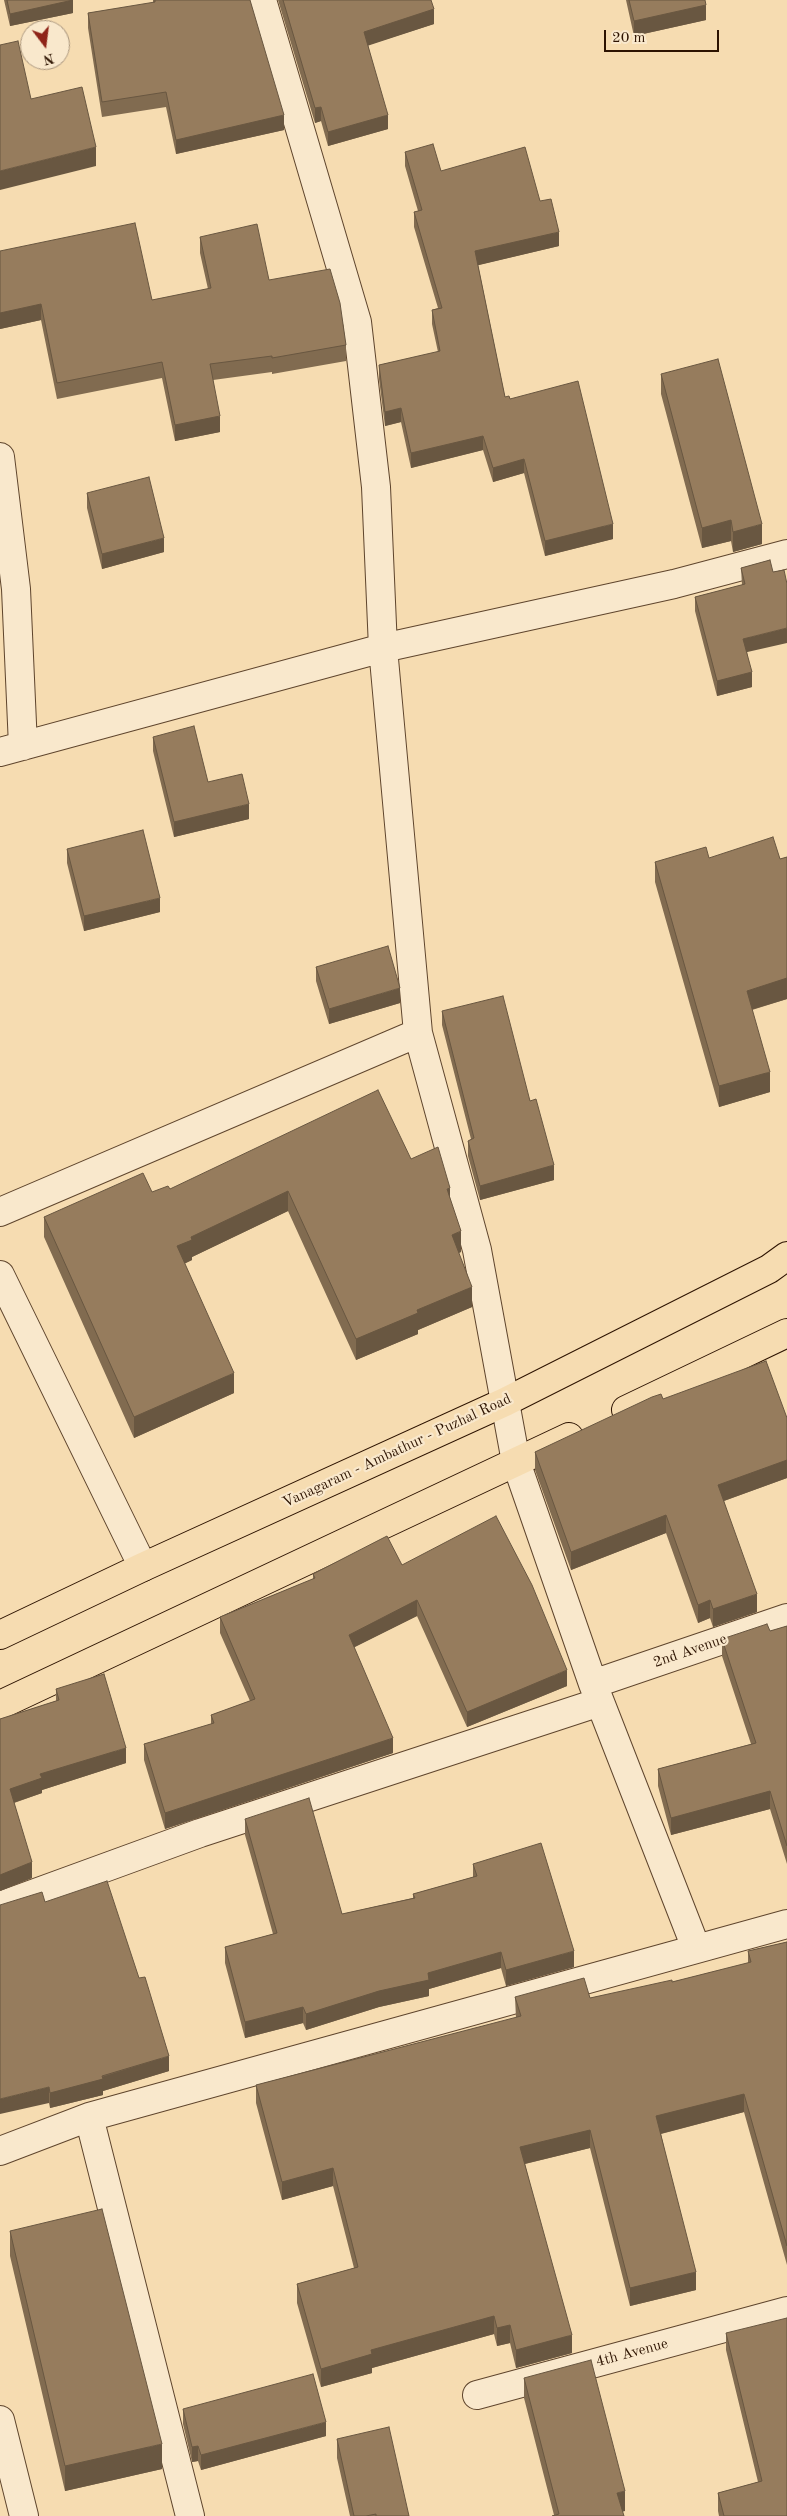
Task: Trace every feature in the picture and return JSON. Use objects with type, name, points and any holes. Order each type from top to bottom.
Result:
[{"type":"main road","name":"Vanagaram - Ambathur - Puzhal Road","points":[[0,1635],[143,1567],[505,1402],[769,1269],[787,1256]]},
{"type":"main road","points":[[0,1704],[787,1333]]},
{"type":"street","points":[[262,0],[357,322],[376,487],[383,648],[418,1033],[477,1250],[516,1462],[597,1693],[696,1948]]},
{"type":"street","points":[[0,458],[8,590],[11,749],[383,648],[674,584],[787,554]]},
{"type":"street","points":[[0,1212],[418,1033]]},
{"type":"street","points":[[0,1275],[143,1567]]},
{"type":"street","name":"2nd Avenue","points":[[0,1906],[200,1833],[597,1693],[787,1618]]},
{"type":"street","points":[[0,2151],[89,2118],[787,1924]]},
{"type":"street","points":[[89,2118],[190,2516]]},
{"type":"street","name":"4th Avenue","points":[[477,2395],[787,2311]]},
{"type":"street","points":[[0,2420],[24,2516]]},
{"type":"building","points":[[7,0],[73,0],[10,14]]},
{"type":"building","points":[[155,0],[250,0],[284,115],[176,140],[166,92],[102,102],[88,13],[155,2]]},
{"type":"building","points":[[283,0],[431,0],[434,9],[364,32],[388,115],[328,132],[321,107],[315,108]]},
{"type":"building","points":[[629,0],[705,0],[706,5],[634,21]]},
{"type":"building","points":[[18,41],[20,70],[24,70],[31,99],[82,87],[96,147],[0,171],[0,45]]},
{"type":"building","points":[[433,144],[441,171],[525,147],[540,201],[551,199],[559,232],[475,251],[505,397],[509,396],[510,399],[578,381],[613,524],[545,541],[524,459],[493,468],[483,436],[411,453],[401,408],[385,412],[379,365],[440,351],[432,310],[442,308],[414,212],[422,210],[405,152]]},
{"type":"building","points":[[135,223],[152,300],[211,288],[200,237],[257,224],[269,280],[330,269],[340,303],[346,345],[272,358],[272,356],[210,364],[220,416],[175,425],[162,362],[57,383],[41,304],[0,313],[0,251]]},
{"type":"building","points":[[718,359],[762,524],[733,532],[731,520],[702,528],[661,374]]},
{"type":"building","points":[[149,477],[164,538],[102,554],[87,493]]},
{"type":"building","points":[[770,560],[773,572],[784,570],[787,584],[787,628],[743,639],[752,672],[717,681],[695,597],[745,584],[741,568]]},
{"type":"building","points":[[194,726],[208,782],[242,774],[249,804],[174,822],[153,737]]},
{"type":"building","points":[[143,830],[160,898],[84,916],[67,849]]},
{"type":"building","points":[[773,837],[780,859],[787,857],[787,978],[747,991],[770,1072],[719,1086],[655,862],[706,847],[709,858]]},
{"type":"building","points":[[388,946],[400,988],[329,1009],[316,967]]},
{"type":"building","points":[[503,996],[530,1101],[536,1099],[554,1165],[480,1186],[468,1141],[474,1138],[442,1011]]},
{"type":"building","points":[[378,1090],[411,1159],[438,1147],[450,1188],[447,1189],[461,1231],[452,1235],[472,1287],[417,1310],[418,1313],[356,1339],[288,1191],[191,1237],[192,1240],[177,1246],[234,1373],[134,1417],[44,1217],[143,1173],[152,1192],[168,1186],[170,1189]]},
{"type":"building","points":[[766,1361],[787,1418],[787,1460],[718,1485],[757,1594],[713,1609],[710,1600],[698,1605],[666,1515],[571,1552],[535,1452],[652,1397],[661,1394],[663,1399]]},
{"type":"building","points":[[496,1516],[532,1585],[567,1670],[467,1712],[417,1600],[349,1635],[393,1738],[165,1813],[144,1744],[214,1723],[211,1715],[255,1699],[220,1617],[315,1578],[313,1574],[387,1536],[402,1565]]},
{"type":"building","points":[[767,1624],[770,1631],[787,1626],[787,1846],[770,1791],[671,1818],[658,1769],[756,1743],[722,1639]]},
{"type":"building","points":[[104,1674],[126,1748],[40,1774],[42,1778],[10,1789],[32,1862],[0,1875],[0,1719],[59,1700],[56,1689]]},
{"type":"building","points":[[309,1798],[342,1914],[415,1898],[413,1894],[477,1876],[473,1864],[541,1843],[574,1951],[506,1970],[501,1952],[428,1973],[429,1980],[379,1991],[306,2014],[303,2007],[245,2022],[225,1947],[277,1933],[245,1819]]},
{"type":"building","points":[[107,1881],[139,1978],[145,1977],[169,2056],[102,2076],[103,2079],[50,2093],[49,2087],[0,2099],[0,1905],[42,1892],[45,1902]]},
{"type":"building","points":[[787,1942],[787,2246],[744,2094],[656,2116],[696,2272],[630,2288],[590,2130],[520,2147],[572,2335],[516,2350],[510,2325],[497,2328],[494,2316],[371,2350],[372,2354],[321,2369],[297,2284],[358,2267],[333,2168],[282,2182],[256,2085],[521,2016],[515,1997],[584,1978],[590,1998],[672,1980],[672,1982],[751,1962],[748,1951]]},
{"type":"building","points":[[102,2209],[162,2444],[65,2466],[10,2231]]},
{"type":"building","points":[[787,2318],[787,2516],[724,2516],[718,2493],[762,2481],[726,2333]]},
{"type":"building","points":[[591,2360],[625,2491],[617,2493],[624,2516],[552,2516],[559,2514],[524,2378]]},
{"type":"building","points":[[313,2374],[326,2422],[201,2455],[198,2446],[192,2447],[183,2409]]},
{"type":"building","points":[[389,2427],[409,2516],[376,2516],[376,2514],[354,2516],[337,2439]]}]
